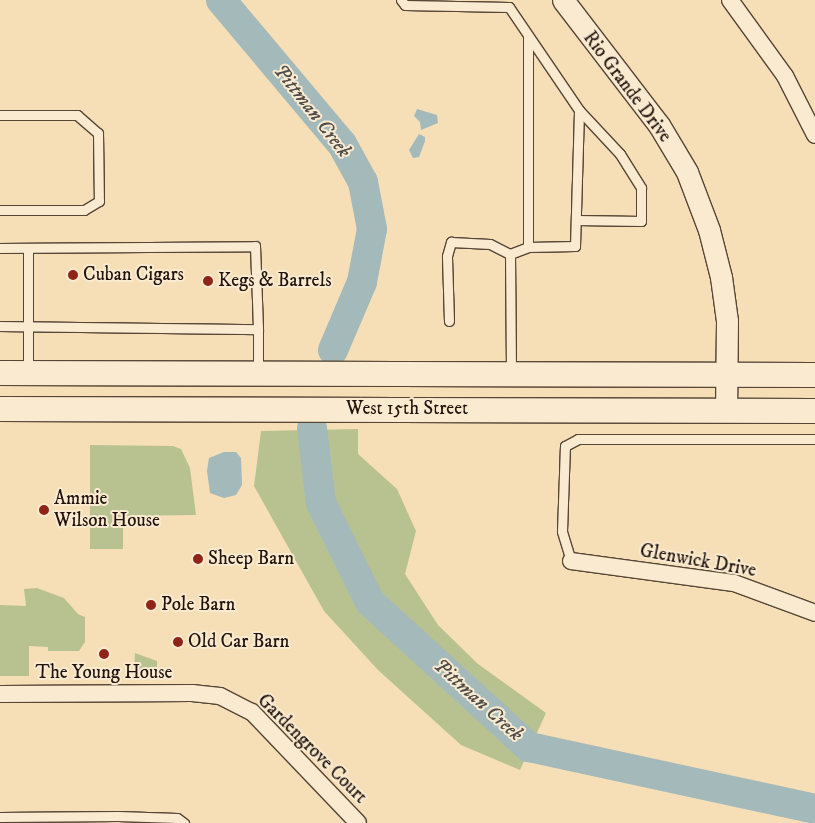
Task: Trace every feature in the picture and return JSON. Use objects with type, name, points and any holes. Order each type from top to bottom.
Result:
[{"type":"main road","name":"West 15th Street","points":[[0,373],[815,375]]},
{"type":"main road","points":[[257,409],[258,374]]},
{"type":"main road","name":"West 15th Street","points":[[0,408],[815,411]]},
{"type":"street","name":"Rio Grande Drive","points":[[563,0],[659,125],[687,172],[709,230],[721,277],[728,321],[726,411]]},
{"type":"street","points":[[730,0],[785,76],[815,135]]},
{"type":"street","name":"Glenwick Drive","points":[[571,561],[734,583],[815,613]]},
{"type":"street","name":"Gardengrove Court","points":[[0,694],[192,693],[220,696],[252,712],[358,823]]},
{"type":"lane","points":[[401,0],[405,5],[509,7],[579,110],[620,154],[641,188],[641,221],[576,220]]},
{"type":"lane","points":[[528,36],[528,247]]},
{"type":"lane","points":[[449,322],[448,256],[451,242],[490,244],[510,254],[528,247],[576,246],[579,110]]},
{"type":"lane","points":[[0,115],[77,115],[98,133],[99,201],[84,210],[0,210]]},
{"type":"lane","points":[[0,248],[255,246],[258,374]]},
{"type":"lane","points":[[28,248],[28,373]]},
{"type":"lane","points":[[510,254],[510,374]]},
{"type":"lane","points":[[0,326],[258,329]]},
{"type":"lane","points":[[571,561],[562,531],[565,446],[578,439],[815,440]]},
{"type":"lane","points":[[0,817],[118,816],[176,818],[184,823]]},
{"type":"green space","points":[[358,429],[358,454],[397,489],[416,531],[405,574],[438,625],[478,664],[546,713],[520,770],[461,745],[378,670],[324,611],[254,486],[261,431]]},
{"type":"green space","points":[[90,445],[173,446],[181,449],[190,468],[196,515],[123,516],[123,549],[90,549]]},
{"type":"green space","points":[[37,588],[64,598],[78,614],[85,617],[85,642],[79,651],[48,651],[48,647],[29,646],[29,676],[0,676],[0,605],[26,606],[24,589]]},
{"type":"green space","points":[[135,653],[157,661],[157,676],[134,676]]},
{"type":"shaded area","points":[[417,109],[437,115],[438,123],[421,130],[420,122],[414,116]]},
{"type":"shaded area","points":[[419,134],[425,137],[425,141],[419,157],[413,158],[409,150]]},
{"type":"shaded area","points":[[224,452],[236,452],[241,458],[242,485],[236,495],[224,498],[210,493],[207,471],[209,458]]},
{"type":"waterway","name":"Pittman Creek","points":[[221,0],[342,144],[363,182],[372,229],[362,282],[333,350]]},
{"type":"waterway","name":"Pittman Creek","points":[[312,428],[321,503],[370,602],[529,747],[815,809]]},
{"type":"place","name":"Cuban Cigars","points":[[73,275]]},
{"type":"place","name":"Kegs & Barrels","points":[[208,281]]},
{"type":"place","name":"Ammie Wilson House","points":[[44,510]]},
{"type":"place","name":"Sheep Barn","points":[[198,559]]},
{"type":"place","name":"Pole Barn","points":[[151,605]]},
{"type":"place","name":"Old Car Barn","points":[[178,642]]},
{"type":"place","name":"The Young House","points":[[104,654]]}]
